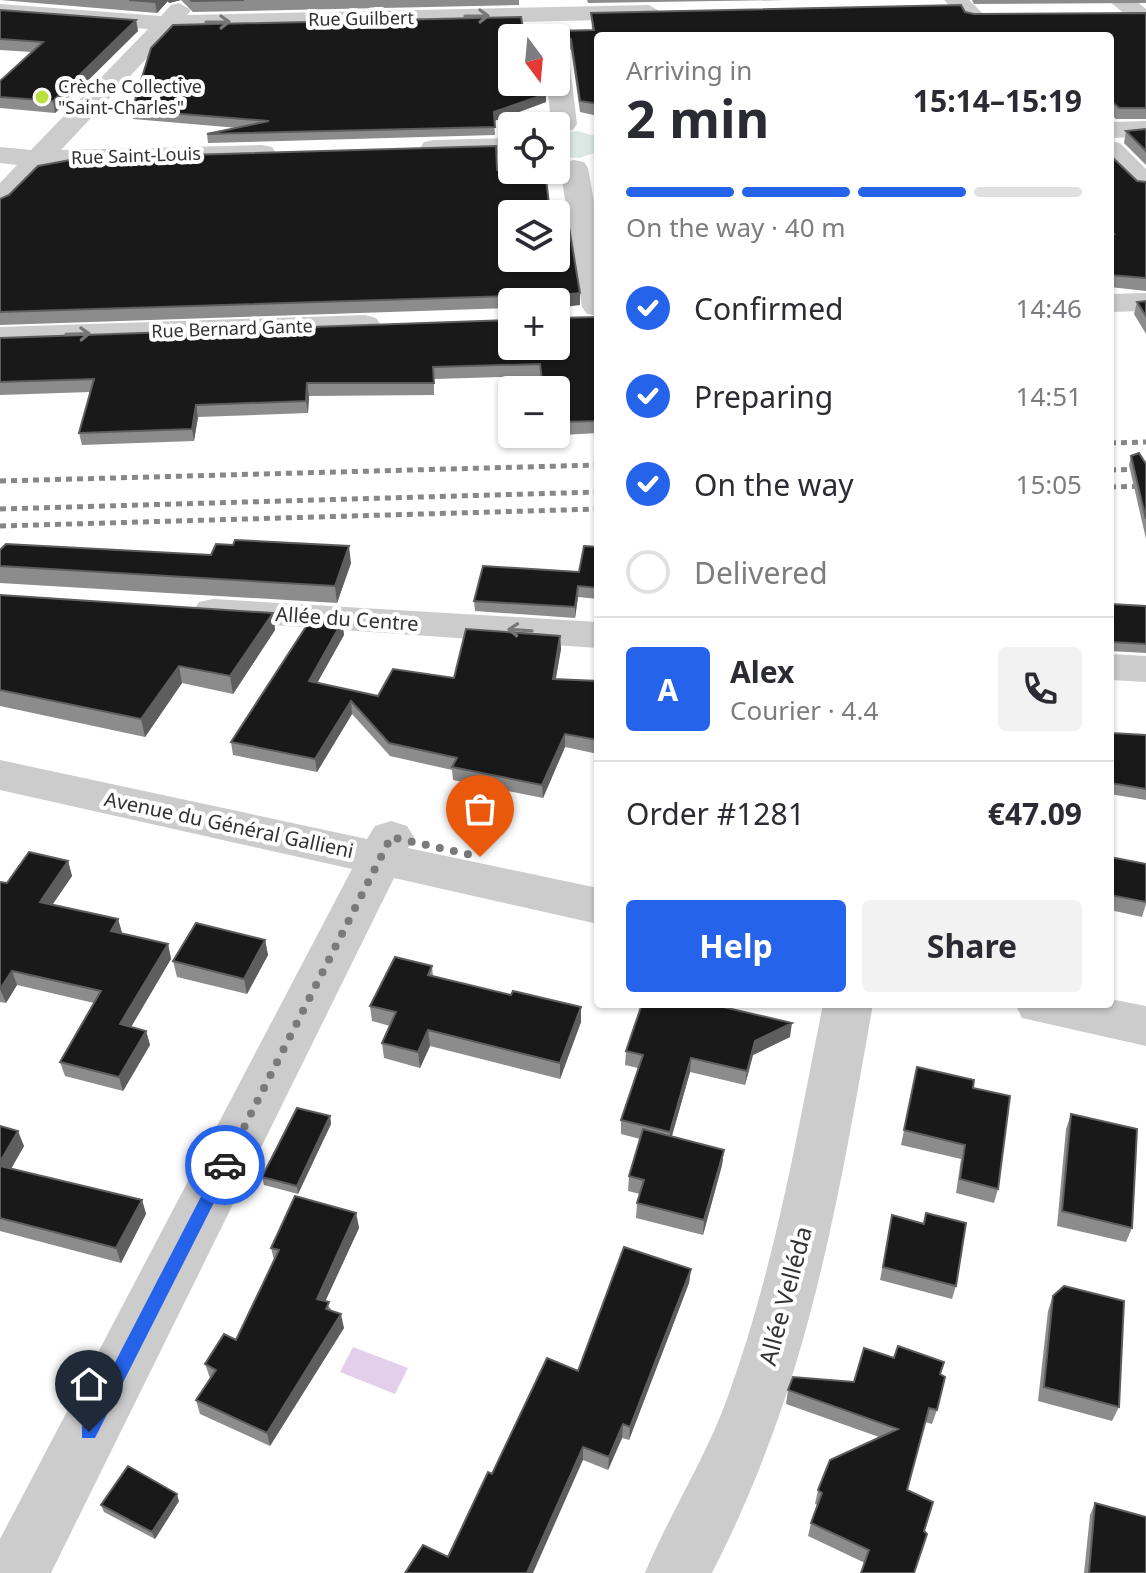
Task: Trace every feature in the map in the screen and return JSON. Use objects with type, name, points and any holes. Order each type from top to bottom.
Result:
[{"type":"street","points":[[0,199],[189,0]]},
{"type":"street","points":[[930,6],[963,6],[999,25]]},
{"type":"street","name":"Rue Guilbert","points":[[0,11],[166,23],[552,17],[680,11]]},
{"type":"street","points":[[570,125],[594,126]]},
{"type":"street","points":[[1114,130],[1146,129]]},
{"type":"street","points":[[401,149],[498,146]]},
{"type":"street","name":"Rue Saint-Louis","points":[[0,155],[38,159],[293,152]]},
{"type":"street","points":[[1114,153],[1146,184]]},
{"type":"street","points":[[576,166],[589,314]]},
{"type":"street","points":[[1114,303],[1146,302]]},
{"type":"street","name":"Rue Bernard Gante","points":[[0,337],[388,324]]},
{"type":"street","name":"Allée du Centre","points":[[173,608],[594,635]]},
{"type":"street","points":[[1114,667],[1146,669]]},
{"type":"street","name":"Avenue du Général Gallieni","points":[[0,755],[386,848],[594,905]]},
{"type":"street","name":"Avenue du Général Gallieni","points":[[0,775],[386,848],[594,881]]},
{"type":"street","points":[[17,1573],[386,848]]},
{"type":"street","points":[[1114,993],[1146,999]]},
{"type":"street","name":"Allée Velléda","points":[[677,1573],[711,1511],[768,1369],[806,1220],[847,1008]]},
{"type":"street","points":[[1059,1008],[1146,1026]]},
{"type":"shaded area","points":[[570,132],[594,136],[594,153],[570,157]]},
{"type":"shaded area","points":[[353,1347],[408,1368],[395,1394],[340,1372]]},
{"type":"building","points":[[961,5],[965,12],[974,14],[1146,13],[1146,108],[1119,108],[1114,104],[1114,32],[594,32],[594,103],[580,101],[570,31],[594,30],[591,13]]},
{"type":"building","points":[[0,10],[136,20],[53,101],[0,97],[0,81],[43,42],[0,39]]},
{"type":"building","points":[[521,17],[522,24],[498,24],[498,96],[540,96],[494,112],[495,127],[207,134],[269,121],[132,110],[151,48],[173,25]]},
{"type":"building","points":[[1146,129],[1146,151],[1126,131]]},
{"type":"building","points":[[496,146],[498,184],[547,184],[549,200],[498,200],[498,272],[570,272],[570,233],[580,293],[570,294],[570,288],[498,288],[498,296],[0,312],[0,199],[9,195],[38,166],[81,158]]},
{"type":"building","points":[[1114,159],[1137,181],[1146,182],[1146,278],[1114,275]]},
{"type":"building","points":[[1146,301],[1146,316],[1137,302]]},
{"type":"building","points":[[594,317],[594,421],[570,422],[570,376],[541,376],[540,364],[433,367],[434,383],[307,383],[306,401],[196,405],[192,429],[79,433],[94,379],[0,382],[0,338],[498,320],[498,360],[570,360],[570,318]]},
{"type":"building","points":[[1139,453],[1146,464],[1146,519],[1131,456]]},
{"type":"building","points":[[235,540],[349,546],[335,586],[0,566],[0,550],[6,544],[211,555],[216,544],[233,545]]},
{"type":"building","points":[[584,546],[594,547],[594,588],[578,586],[575,607],[474,601],[483,566],[579,572]]},
{"type":"building","points":[[0,595],[273,613],[230,676],[179,666],[141,719],[0,690]]},
{"type":"building","points":[[1114,604],[1146,606],[1146,644],[1114,642]]},
{"type":"building","points":[[311,619],[342,622],[309,681],[378,696],[393,669],[454,678],[466,629],[560,636],[553,679],[594,681],[594,739],[565,734],[542,785],[452,767],[457,758],[389,743],[351,701],[315,759],[231,742]]},
{"type":"building","points":[[1114,733],[1146,735],[1146,789],[1114,784]]},
{"type":"building","points":[[29,852],[68,861],[40,902],[118,919],[111,931],[168,944],[120,1024],[146,1031],[119,1077],[60,1062],[101,991],[12,971],[0,989],[0,882],[7,883]]},
{"type":"building","points":[[1114,858],[1146,864],[1146,902],[1114,896]]},
{"type":"building","points":[[196,923],[265,940],[244,979],[173,961]]},
{"type":"building","points":[[395,957],[432,966],[428,975],[511,995],[513,991],[581,1007],[560,1063],[428,1030],[418,1052],[382,1043],[396,1012],[370,1006]]},
{"type":"building","points":[[641,1008],[727,1008],[792,1023],[755,1041],[747,1071],[691,1058],[670,1132],[621,1120],[643,1055],[626,1051]]},
{"type":"building","points":[[917,1067],[974,1080],[973,1088],[1010,1096],[998,1189],[960,1179],[965,1145],[904,1130]]},
{"type":"building","points":[[297,1108],[330,1116],[297,1186],[262,1177]]},
{"type":"building","points":[[1071,1114],[1137,1129],[1132,1228],[1062,1211]]},
{"type":"building","points":[[0,1126],[18,1131],[0,1162]]},
{"type":"building","points":[[643,1129],[724,1150],[704,1220],[637,1203],[644,1180],[629,1176]]},
{"type":"building","points":[[0,1166],[142,1200],[116,1248],[0,1218]]},
{"type":"building","points":[[295,1196],[356,1213],[317,1299],[329,1302],[326,1309],[341,1314],[267,1433],[196,1400],[216,1370],[205,1364],[224,1334],[236,1340],[279,1250],[271,1248]]},
{"type":"building","points":[[926,1213],[966,1223],[956,1286],[883,1267],[892,1215],[924,1224]]},
{"type":"building","points":[[624,1247],[691,1269],[630,1427],[623,1424],[609,1457],[583,1447],[527,1573],[405,1573],[423,1545],[448,1557],[488,1472],[492,1474],[547,1358],[578,1371]]},
{"type":"building","points":[[1064,1286],[1124,1301],[1119,1407],[1044,1387],[1053,1296]]},
{"type":"building","points":[[898,1346],[944,1362],[940,1374],[945,1377],[937,1410],[929,1408],[907,1490],[933,1502],[924,1531],[927,1534],[914,1573],[861,1573],[869,1550],[811,1523],[822,1493],[818,1490],[830,1460],[898,1429],[788,1390],[793,1377],[854,1382],[864,1348],[894,1358]]},
{"type":"building","points":[[128,1466],[177,1494],[152,1532],[101,1505]]},
{"type":"building","points":[[1095,1503],[1146,1517],[1146,1573],[1089,1573]]},
{"type":"railway","points":[[1114,443],[1146,442]]},
{"type":"railway","points":[[0,481],[594,465]]},
{"type":"railway","points":[[1114,470],[1146,469]]},
{"type":"railway","points":[[1114,487],[1146,486]]},
{"type":"railway","points":[[0,509],[594,492]]},
{"type":"railway","points":[[0,526],[594,509]]},
{"type":"way so far","points":[[225,1165],[391,837],[480,857]]},
{"type":"place","name":"Crèche Collective \"Saint-Charles\"","points":[[42,97]]},
{"type":"route","points":[[89,1432],[225,1165]]}]
